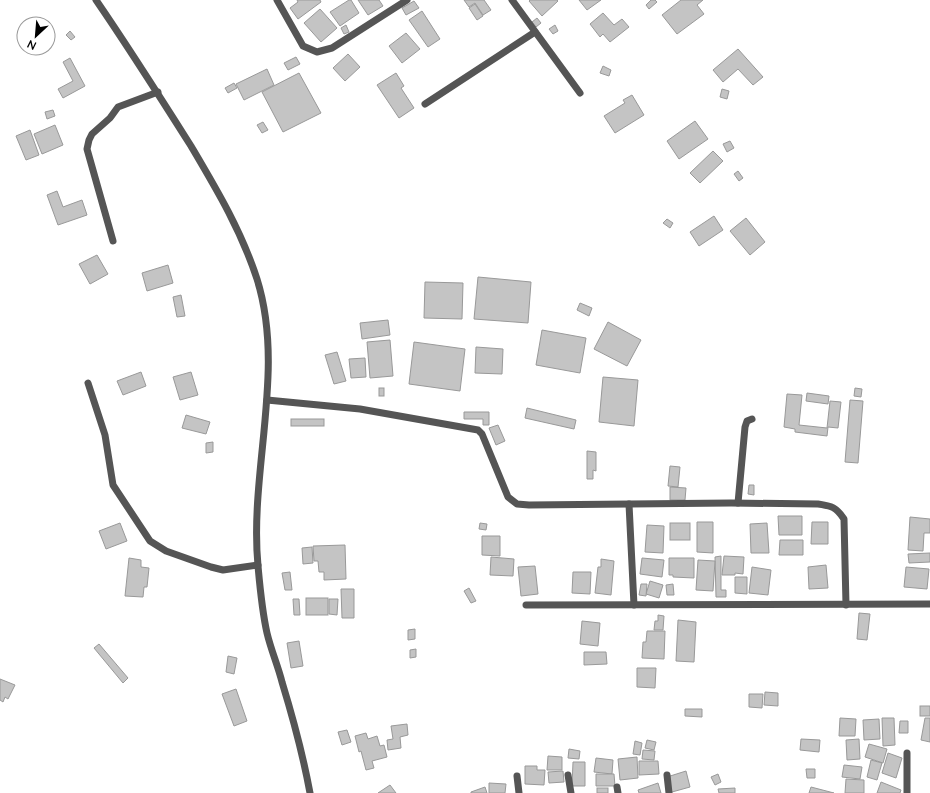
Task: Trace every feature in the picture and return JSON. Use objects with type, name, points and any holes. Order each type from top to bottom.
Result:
[{"type":"street","points":[[96,0],[158,92],[225,203],[241,235],[257,280],[264,309],[268,349],[267,400],[258,484],[256,526],[258,565],[267,634],[293,720],[310,793]]},
{"type":"street","points":[[277,0],[303,46],[317,52],[332,48],[407,0]]},
{"type":"street","points":[[512,0],[580,93]]},
{"type":"street","points":[[425,104],[535,32]]},
{"type":"street","points":[[113,241],[88,149],[89,140],[92,134],[110,118],[118,107],[158,92]]},
{"type":"street","points":[[88,383],[105,435],[113,485],[150,541],[166,551],[223,570],[258,565]]},
{"type":"street","points":[[267,400],[360,409],[478,430],[482,434],[508,497],[517,504],[738,503],[818,504],[831,506],[838,510],[844,519],[846,605]]},
{"type":"street","points":[[738,503],[745,427],[747,421],[752,419]]},
{"type":"street","points":[[629,504],[634,605]]},
{"type":"street","points":[[526,605],[930,604]]},
{"type":"street","points":[[907,753],[907,793]]},
{"type":"street","points":[[568,775],[571,793]]},
{"type":"street","points":[[667,775],[669,793]]},
{"type":"street","points":[[517,776],[519,793]]},
{"type":"building","points":[[297,0],[320,0],[321,2],[298,19],[290,8],[298,2]]},
{"type":"building","points":[[351,0],[359,13],[340,26],[330,12]]},
{"type":"building","points":[[358,0],[379,0],[383,6],[368,15]]},
{"type":"building","points":[[464,0],[484,0],[491,10],[483,15],[475,3],[469,7]]},
{"type":"building","points":[[579,0],[601,0],[587,10]]},
{"type":"building","points":[[651,0],[655,0],[657,2],[649,9],[646,5]]},
{"type":"building","points":[[681,0],[703,0],[697,5],[704,14],[677,34],[662,15]]},
{"type":"building","points":[[414,1],[419,8],[406,15],[402,8]]},
{"type":"building","points":[[529,1],[558,1],[542,16]]},
{"type":"building","points":[[475,4],[483,16],[477,20],[469,8]]},
{"type":"building","points":[[320,9],[337,28],[321,42],[304,23]]},
{"type":"building","points":[[422,11],[440,39],[428,47],[409,20]]},
{"type":"building","points":[[603,13],[614,25],[622,19],[629,27],[610,42],[603,34],[600,37],[590,24]]},
{"type":"building","points":[[537,18],[541,23],[536,27],[532,22]]},
{"type":"building","points":[[346,25],[349,32],[344,34],[341,28]]},
{"type":"building","points":[[555,25],[558,31],[553,34],[549,29]]},
{"type":"building","points":[[70,31],[75,37],[71,40],[66,35]]},
{"type":"building","points":[[406,33],[420,49],[402,63],[389,46]]},
{"type":"building","points":[[738,49],[763,77],[753,85],[738,69],[723,82],[713,70]]},
{"type":"building","points":[[348,54],[360,67],[345,81],[333,68]]},
{"type":"building","points":[[296,57],[300,64],[288,70],[284,63]]},
{"type":"building","points":[[70,58],[85,86],[63,98],[58,89],[73,81],[63,62]]},
{"type":"building","points":[[603,66],[611,70],[609,76],[600,73]]},
{"type":"building","points":[[267,69],[274,85],[244,100],[236,84]]},
{"type":"building","points":[[299,73],[321,113],[283,132],[262,92]]},
{"type":"building","points":[[396,73],[404,86],[401,88],[414,108],[399,118],[377,85]]},
{"type":"building","points":[[234,83],[237,88],[228,93],[225,88]]},
{"type":"building","points":[[722,89],[729,91],[727,99],[720,97]]},
{"type":"building","points":[[632,95],[644,115],[615,133],[604,116],[625,103],[623,100]]},
{"type":"building","points":[[53,110],[55,116],[47,119],[45,112]]},
{"type":"building","points":[[695,121],[708,139],[679,159],[667,141]]},
{"type":"building","points":[[263,122],[268,130],[262,133],[257,125]]},
{"type":"building","points":[[55,125],[63,145],[42,154],[34,134]]},
{"type":"building","points":[[30,130],[39,155],[26,160],[16,136]]},
{"type":"building","points":[[730,141],[734,148],[727,152],[723,144]]},
{"type":"building","points":[[713,151],[723,161],[700,183],[690,173]]},
{"type":"building","points":[[738,171],[743,178],[739,181],[734,174]]},
{"type":"building","points":[[57,191],[63,207],[82,200],[87,215],[58,225],[47,195]]},
{"type":"building","points":[[714,216],[723,230],[699,246],[690,232]]},
{"type":"building","points":[[746,218],[765,242],[750,255],[730,231]]},
{"type":"building","points":[[667,219],[673,223],[670,228],[663,223]]},
{"type":"building","points":[[97,255],[108,274],[90,284],[79,264]]},
{"type":"building","points":[[168,265],[173,283],[147,291],[142,273]]},
{"type":"building","points":[[478,277],[531,282],[528,323],[474,319]]},
{"type":"building","points":[[425,282],[463,283],[462,319],[424,318]]},
{"type":"building","points":[[181,295],[185,316],[177,317],[173,297]]},
{"type":"building","points":[[580,303],[592,308],[589,316],[577,310]]},
{"type":"building","points":[[388,320],[390,335],[362,339],[360,323]]},
{"type":"building","points":[[608,322],[641,340],[627,366],[594,349]]},
{"type":"building","points":[[542,330],[586,338],[580,373],[536,365]]},
{"type":"building","points":[[390,340],[393,376],[370,378],[367,342]]},
{"type":"building","points":[[414,342],[465,349],[460,391],[409,384]]},
{"type":"building","points":[[476,347],[503,349],[502,374],[475,373]]},
{"type":"building","points":[[337,352],[346,381],[334,384],[325,355]]},
{"type":"building","points":[[365,358],[366,377],[351,378],[349,359]]},
{"type":"building","points":[[141,372],[146,386],[123,395],[117,381]]},
{"type":"building","points":[[191,372],[198,395],[180,400],[173,377]]},
{"type":"building","points":[[603,377],[638,380],[634,426],[599,422]]},
{"type":"building","points":[[379,388],[384,388],[384,396],[379,396]]},
{"type":"building","points":[[855,388],[862,389],[861,397],[854,396]]},
{"type":"building","points":[[807,393],[829,396],[828,404],[806,401]]},
{"type":"building","points":[[787,394],[802,395],[799,425],[827,428],[830,401],[841,402],[838,428],[828,427],[827,436],[795,432],[795,429],[784,427]]},
{"type":"building","points":[[850,400],[863,401],[858,463],[845,462]]},
{"type":"building","points":[[527,408],[576,420],[574,429],[525,418]]},
{"type":"building","points":[[464,412],[489,412],[489,425],[483,425],[483,419],[464,419]]},
{"type":"building","points":[[186,415],[210,422],[206,434],[182,428]]},
{"type":"building","points":[[291,419],[324,419],[324,426],[291,426]]},
{"type":"building","points":[[498,425],[505,441],[496,445],[489,428]]},
{"type":"building","points":[[213,442],[213,452],[206,453],[206,443]]},
{"type":"building","points":[[587,451],[596,452],[596,471],[593,470],[593,479],[587,479]]},
{"type":"building","points":[[670,466],[680,467],[678,487],[668,486]]},
{"type":"building","points":[[749,485],[754,485],[754,495],[748,494]]},
{"type":"building","points":[[670,487],[686,488],[685,500],[670,500]]},
{"type":"building","points":[[778,516],[802,516],[802,535],[779,535]]},
{"type":"building","points":[[910,517],[930,519],[930,533],[924,533],[923,551],[908,550]]},
{"type":"building","points":[[697,522],[713,522],[713,553],[697,552]]},
{"type":"building","points":[[812,522],[828,522],[828,544],[811,544]]},
{"type":"building","points":[[120,523],[127,541],[106,549],[99,531]]},
{"type":"building","points":[[480,523],[487,524],[486,530],[479,529]]},
{"type":"building","points":[[670,523],[690,523],[690,540],[670,540]]},
{"type":"building","points":[[767,523],[769,553],[751,553],[750,524]]},
{"type":"building","points":[[647,525],[664,526],[663,553],[645,552]]},
{"type":"building","points":[[482,536],[500,536],[500,556],[482,555]]},
{"type":"building","points":[[780,540],[803,540],[803,555],[779,555]]},
{"type":"building","points":[[345,545],[346,579],[324,580],[324,572],[319,572],[318,561],[314,561],[313,546]]},
{"type":"building","points":[[312,547],[313,563],[303,564],[302,548]]},
{"type":"building","points":[[930,553],[930,562],[909,563],[908,554]]},
{"type":"building","points":[[721,556],[721,590],[726,590],[726,597],[716,597],[715,557]]},
{"type":"building","points":[[724,556],[744,557],[743,574],[735,573],[735,575],[722,575]]},
{"type":"building","points":[[491,557],[514,559],[513,576],[490,575]]},
{"type":"building","points":[[129,558],[141,560],[141,567],[149,568],[147,587],[144,587],[143,597],[125,596]]},
{"type":"building","points":[[642,558],[664,560],[662,577],[640,574]]},
{"type":"building","points":[[669,558],[694,558],[694,578],[673,577],[673,575],[669,575]]},
{"type":"building","points":[[601,559],[614,561],[611,595],[595,593],[598,567],[601,567]]},
{"type":"building","points":[[698,560],[715,561],[713,591],[696,590]]},
{"type":"building","points":[[826,565],[828,588],[809,589],[808,567]]},
{"type":"building","points":[[535,566],[538,594],[521,596],[518,567]]},
{"type":"building","points":[[752,567],[771,570],[768,595],[749,593]]},
{"type":"building","points":[[906,567],[929,569],[927,589],[904,587]]},
{"type":"building","points":[[290,572],[292,590],[285,590],[282,573]]},
{"type":"building","points":[[573,572],[591,572],[590,594],[572,593]]},
{"type":"building","points":[[735,577],[747,577],[747,594],[735,593]]},
{"type":"building","points":[[650,581],[663,585],[659,598],[646,594]]},
{"type":"building","points":[[641,584],[647,584],[646,596],[639,595]]},
{"type":"building","points":[[673,584],[674,595],[667,595],[666,585]]},
{"type":"building","points":[[469,588],[476,601],[471,603],[464,591]]},
{"type":"building","points":[[341,589],[354,589],[354,618],[342,618]]},
{"type":"building","points":[[306,598],[328,598],[328,615],[306,615]]},
{"type":"building","points":[[293,599],[299,599],[300,615],[294,615]]},
{"type":"building","points":[[329,599],[338,599],[337,615],[329,614]]},
{"type":"building","points":[[859,613],[870,614],[867,640],[857,639]]},
{"type":"building","points":[[658,615],[664,616],[663,630],[654,630],[655,621],[658,621]]},
{"type":"building","points":[[678,620],[696,622],[694,662],[676,661]]},
{"type":"building","points":[[582,621],[600,623],[598,646],[580,644]]},
{"type":"building","points":[[415,629],[415,639],[408,640],[408,630]]},
{"type":"building","points":[[647,631],[665,631],[664,659],[642,658],[643,642],[646,642]]},
{"type":"building","points":[[299,641],[303,666],[291,668],[287,643]]},
{"type":"building","points":[[99,644],[128,678],[123,683],[94,648]]},
{"type":"building","points":[[416,649],[416,657],[410,658],[410,650]]},
{"type":"building","points":[[584,652],[606,652],[607,664],[584,665]]},
{"type":"building","points":[[228,656],[237,658],[234,674],[226,672]]},
{"type":"building","points":[[637,668],[656,668],[655,688],[637,687]]},
{"type":"building","points":[[0,679],[15,685],[8,699],[5,697],[3,702],[0,700]]},
{"type":"building","points":[[236,689],[247,721],[234,726],[222,694]]},
{"type":"building","points":[[765,692],[778,693],[778,706],[764,705]]},
{"type":"building","points":[[749,694],[763,694],[762,708],[749,707]]},
{"type":"building","points":[[920,706],[930,706],[930,716],[920,716]]},
{"type":"building","points":[[685,709],[702,709],[702,717],[685,716]]},
{"type":"building","points":[[840,718],[856,719],[855,736],[839,736]]},
{"type":"building","points":[[882,718],[894,718],[895,745],[883,746]]},
{"type":"building","points":[[925,718],[930,718],[930,742],[921,740]]},
{"type":"building","points":[[879,719],[880,739],[864,740],[863,720]]},
{"type":"building","points":[[900,721],[908,721],[908,733],[899,733]]},
{"type":"building","points":[[407,724],[408,735],[400,737],[401,748],[388,750],[387,740],[393,739],[391,726]]},
{"type":"building","points":[[347,730],[351,742],[342,745],[338,732]]},
{"type":"building","points":[[366,733],[368,739],[377,736],[380,746],[384,745],[387,757],[372,761],[374,768],[366,770],[355,736]]},
{"type":"building","points":[[801,739],[820,740],[819,752],[800,750]]},
{"type":"building","points":[[859,739],[860,759],[847,760],[846,740]]},
{"type":"building","points":[[647,740],[656,742],[654,750],[645,748]]},
{"type":"building","points":[[635,741],[642,743],[640,755],[633,754]]},
{"type":"building","points":[[869,744],[887,749],[883,763],[865,757]]},
{"type":"building","points":[[569,749],[580,751],[579,759],[568,758]]},
{"type":"building","points":[[643,750],[655,751],[654,760],[642,759]]},
{"type":"building","points":[[888,753],[902,758],[896,778],[882,773]]},
{"type":"building","points":[[548,756],[562,757],[562,770],[547,770]]},
{"type":"building","points":[[637,757],[638,778],[620,780],[618,759]]},
{"type":"building","points":[[596,758],[613,760],[612,774],[594,772]]},
{"type":"building","points":[[871,760],[882,763],[877,780],[867,777]]},
{"type":"building","points":[[639,761],[658,761],[659,774],[639,775]]},
{"type":"building","points":[[573,762],[585,762],[585,786],[572,786]]},
{"type":"building","points":[[844,765],[862,767],[860,779],[842,777]]},
{"type":"building","points":[[525,766],[537,766],[537,770],[545,770],[544,785],[525,784]]},
{"type":"building","points":[[806,769],[815,769],[815,778],[807,778]]},
{"type":"building","points":[[563,771],[564,782],[549,783],[548,772]]},
{"type":"building","points":[[686,771],[690,787],[672,792],[667,777]]},
{"type":"building","points":[[596,774],[614,774],[615,786],[596,786]]},
{"type":"building","points":[[718,774],[721,782],[715,785],[711,777]]},
{"type":"building","points":[[846,779],[864,780],[864,793],[845,793]]},
{"type":"building","points":[[881,782],[901,790],[900,793],[877,793]]},
{"type":"building","points":[[489,783],[506,784],[505,793],[489,793]]},
{"type":"building","points":[[658,783],[661,793],[639,793],[638,790]]},
{"type":"building","points":[[390,785],[396,793],[378,793]]},
{"type":"building","points":[[485,787],[487,793],[471,793],[471,792]]},
{"type":"building","points":[[811,787],[834,793],[809,793]]},
{"type":"building","points":[[597,788],[608,788],[608,793],[597,793]]},
{"type":"building","points":[[735,788],[735,793],[719,793],[718,789]]}]
